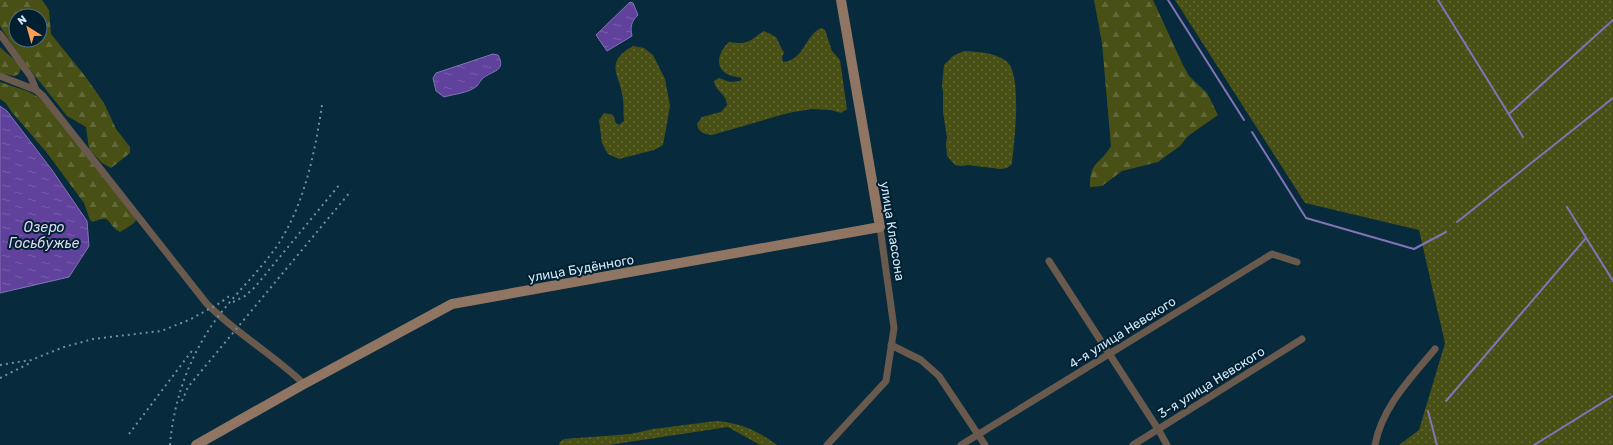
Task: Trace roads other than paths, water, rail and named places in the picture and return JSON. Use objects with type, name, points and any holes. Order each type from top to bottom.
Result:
[{"type":"street","name":"улица Классона","points":[[827,445],[886,381],[894,328],[880,227],[841,0]]},
{"type":"street","points":[[0,34],[31,77],[36,90],[48,102],[207,304],[221,318],[290,371],[304,384]]},
{"type":"street","points":[[0,76],[36,90]]},
{"type":"street","name":"улица Будённого","points":[[196,445],[304,384],[452,304],[880,227]]},
{"type":"street","name":"4-я улица Невского","points":[[961,445],[1272,254],[1298,262]]},
{"type":"street","points":[[1049,261],[1167,445]]},
{"type":"street","name":"3-я улица Невского","points":[[1133,445],[1302,339]]},
{"type":"street","points":[[891,345],[921,360],[939,376],[985,445]]},
{"type":"street","points":[[1375,445],[1378,433],[1396,396],[1435,349]]},
{"type":"water","points":[[630,2],[633,3],[638,15],[632,25],[632,36],[607,51],[596,35]]},
{"type":"water","points":[[493,54],[498,55],[501,65],[500,68],[482,79],[474,88],[466,92],[444,97],[436,91],[433,78],[436,73]]},
{"type":"water","name":"Озеро Госьбужье","points":[[0,106],[7,111],[52,170],[87,221],[89,246],[69,277],[0,293]]},
{"type":"waterway","points":[[1168,0],[1244,120]]},
{"type":"waterway","points":[[1438,0],[1523,137]]},
{"type":"waterway","points":[[1509,114],[1613,20]]},
{"type":"waterway","points":[[1457,222],[1613,98]]},
{"type":"waterway","points":[[1252,132],[1306,218],[1414,249],[1446,232]]},
{"type":"waterway","points":[[1567,207],[1613,281]]},
{"type":"waterway","points":[[1446,401],[1586,238]]},
{"type":"waterway","points":[[1534,445],[1613,396]]},
{"type":"waterway","points":[[1428,411],[1437,445]]},
{"type":"railway","points":[[170,445],[172,426],[181,390],[187,372],[203,339],[224,309],[273,252],[296,211],[308,176],[322,105]]},
{"type":"railway","points":[[233,302],[245,296],[255,287],[340,184]]},
{"type":"railway","points":[[182,401],[188,387],[351,191]]},
{"type":"railway","points":[[0,365],[31,360],[64,347],[93,339],[161,331],[189,320],[220,303],[232,294]]},
{"type":"railway","points":[[129,434],[194,348]]},
{"type":"railway","points":[[0,378],[32,362]]}]
